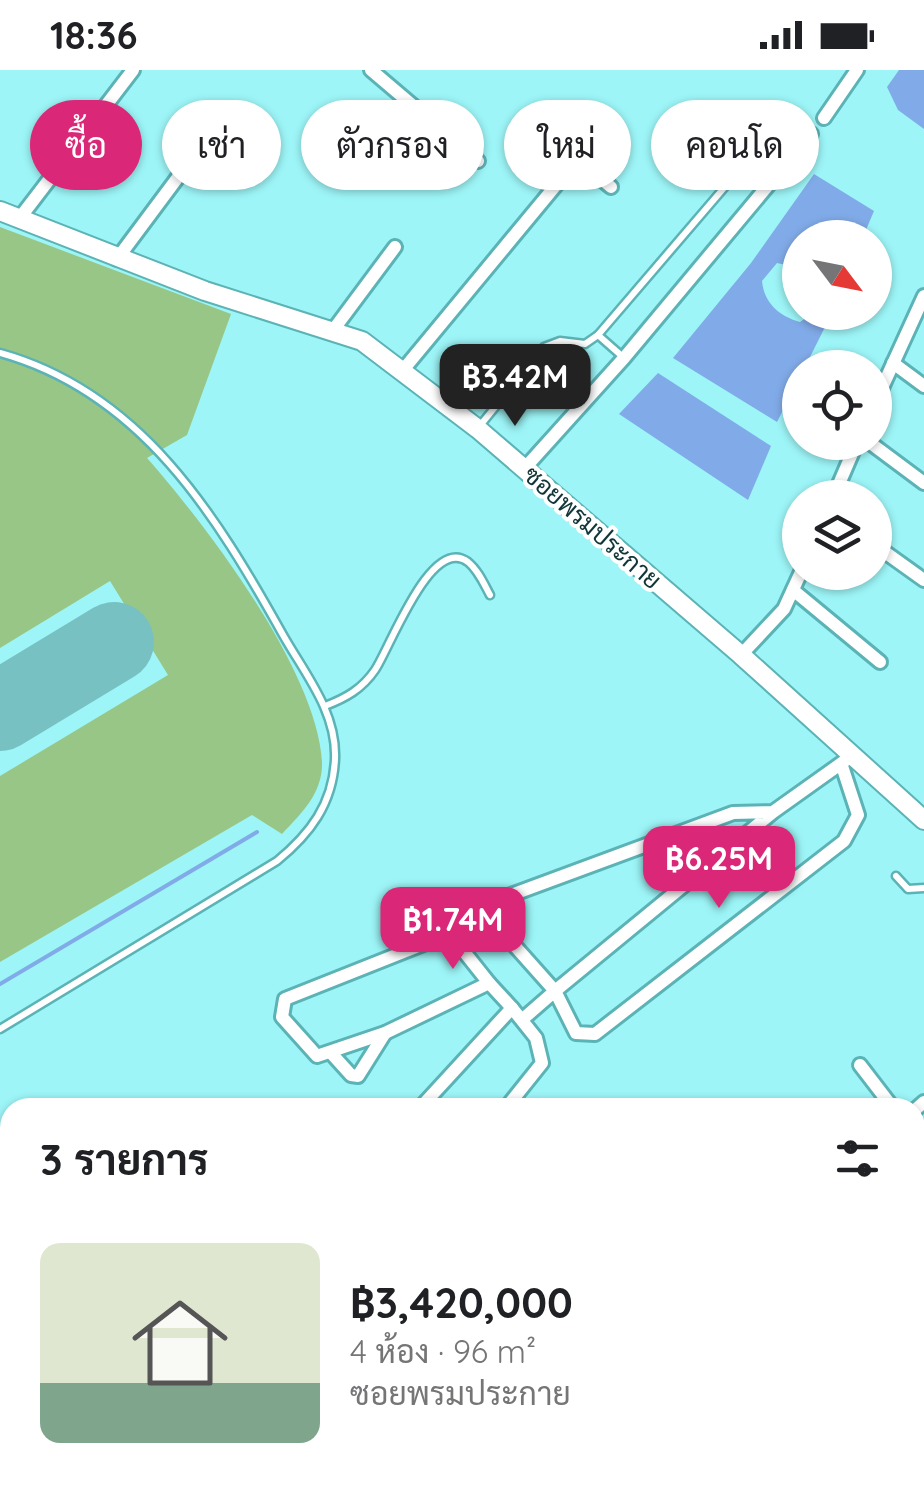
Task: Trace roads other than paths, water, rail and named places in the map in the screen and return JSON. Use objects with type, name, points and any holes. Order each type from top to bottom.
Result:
[{"type":"street","points":[[19,219],[132,70]]},
{"type":"street","points":[[370,70],[406,100]]},
{"type":"street","points":[[824,118],[857,70]]},
{"type":"street","points":[[117,259],[168,190]]},
{"type":"street","points":[[404,370],[553,190]]},
{"type":"street","points":[[524,468],[624,358],[765,190]]},
{"type":"street","name":"ซอยพรมประกาย","points":[[0,210],[117,259],[362,341],[404,370],[524,468],[742,655],[848,760],[924,820]]},
{"type":"street","points":[[334,329],[395,247]]},
{"type":"street","points":[[924,296],[893,363],[924,386]]},
{"type":"street","points":[[892,459],[924,482]]},
{"type":"street","points":[[892,557],[924,580]]},
{"type":"street","points":[[742,655],[784,610],[793,590],[880,662]]},
{"type":"street","points":[[524,1018],[556,991],[772,812],[848,760],[857,823],[829,853],[595,1034],[576,1033],[556,991],[494,924],[489,913],[495,902],[719,818],[744,812],[772,812]]},
{"type":"street","points":[[490,983],[332,1054],[317,1056],[306,1048],[282,1017],[286,999],[457,931],[490,983],[524,1018],[536,1038],[542,1063],[514,1098]]},
{"type":"street","points":[[429,1098],[512,1008]]},
{"type":"street","points":[[332,1054],[351,1075],[358,1076],[371,1062],[385,1033]]},
{"type":"street","points":[[860,1065],[885,1098]]},
{"type":"lane","points":[[478,429],[544,347],[560,341],[585,344],[598,335],[722,190]]},
{"type":"lane","points":[[598,335],[624,358]]},
{"type":"lane","points":[[0,353],[72,381],[117,411],[202,499],[325,706],[336,756],[327,802],[299,843],[277,862],[0,1029]]},
{"type":"lane","points":[[325,706],[367,680],[418,590],[442,560],[456,556],[466,561],[490,595]]},
{"type":"lane","points":[[896,876],[908,888],[924,888]]},
{"type":"water","points":[[899,70],[924,70],[924,129],[898,110],[887,87]]},
{"type":"water","points":[[819,177],[874,211],[870,220],[782,220],[782,264],[777,263],[762,281],[763,289],[769,302],[782,314],[782,330],[824,330],[814,350],[782,350],[782,412],[777,422],[673,358],[751,263],[803,190],[819,190]]},
{"type":"water","points":[[658,373],[771,446],[748,500],[619,414]]},
{"type":"waterway","points":[[0,984],[257,832]]}]
